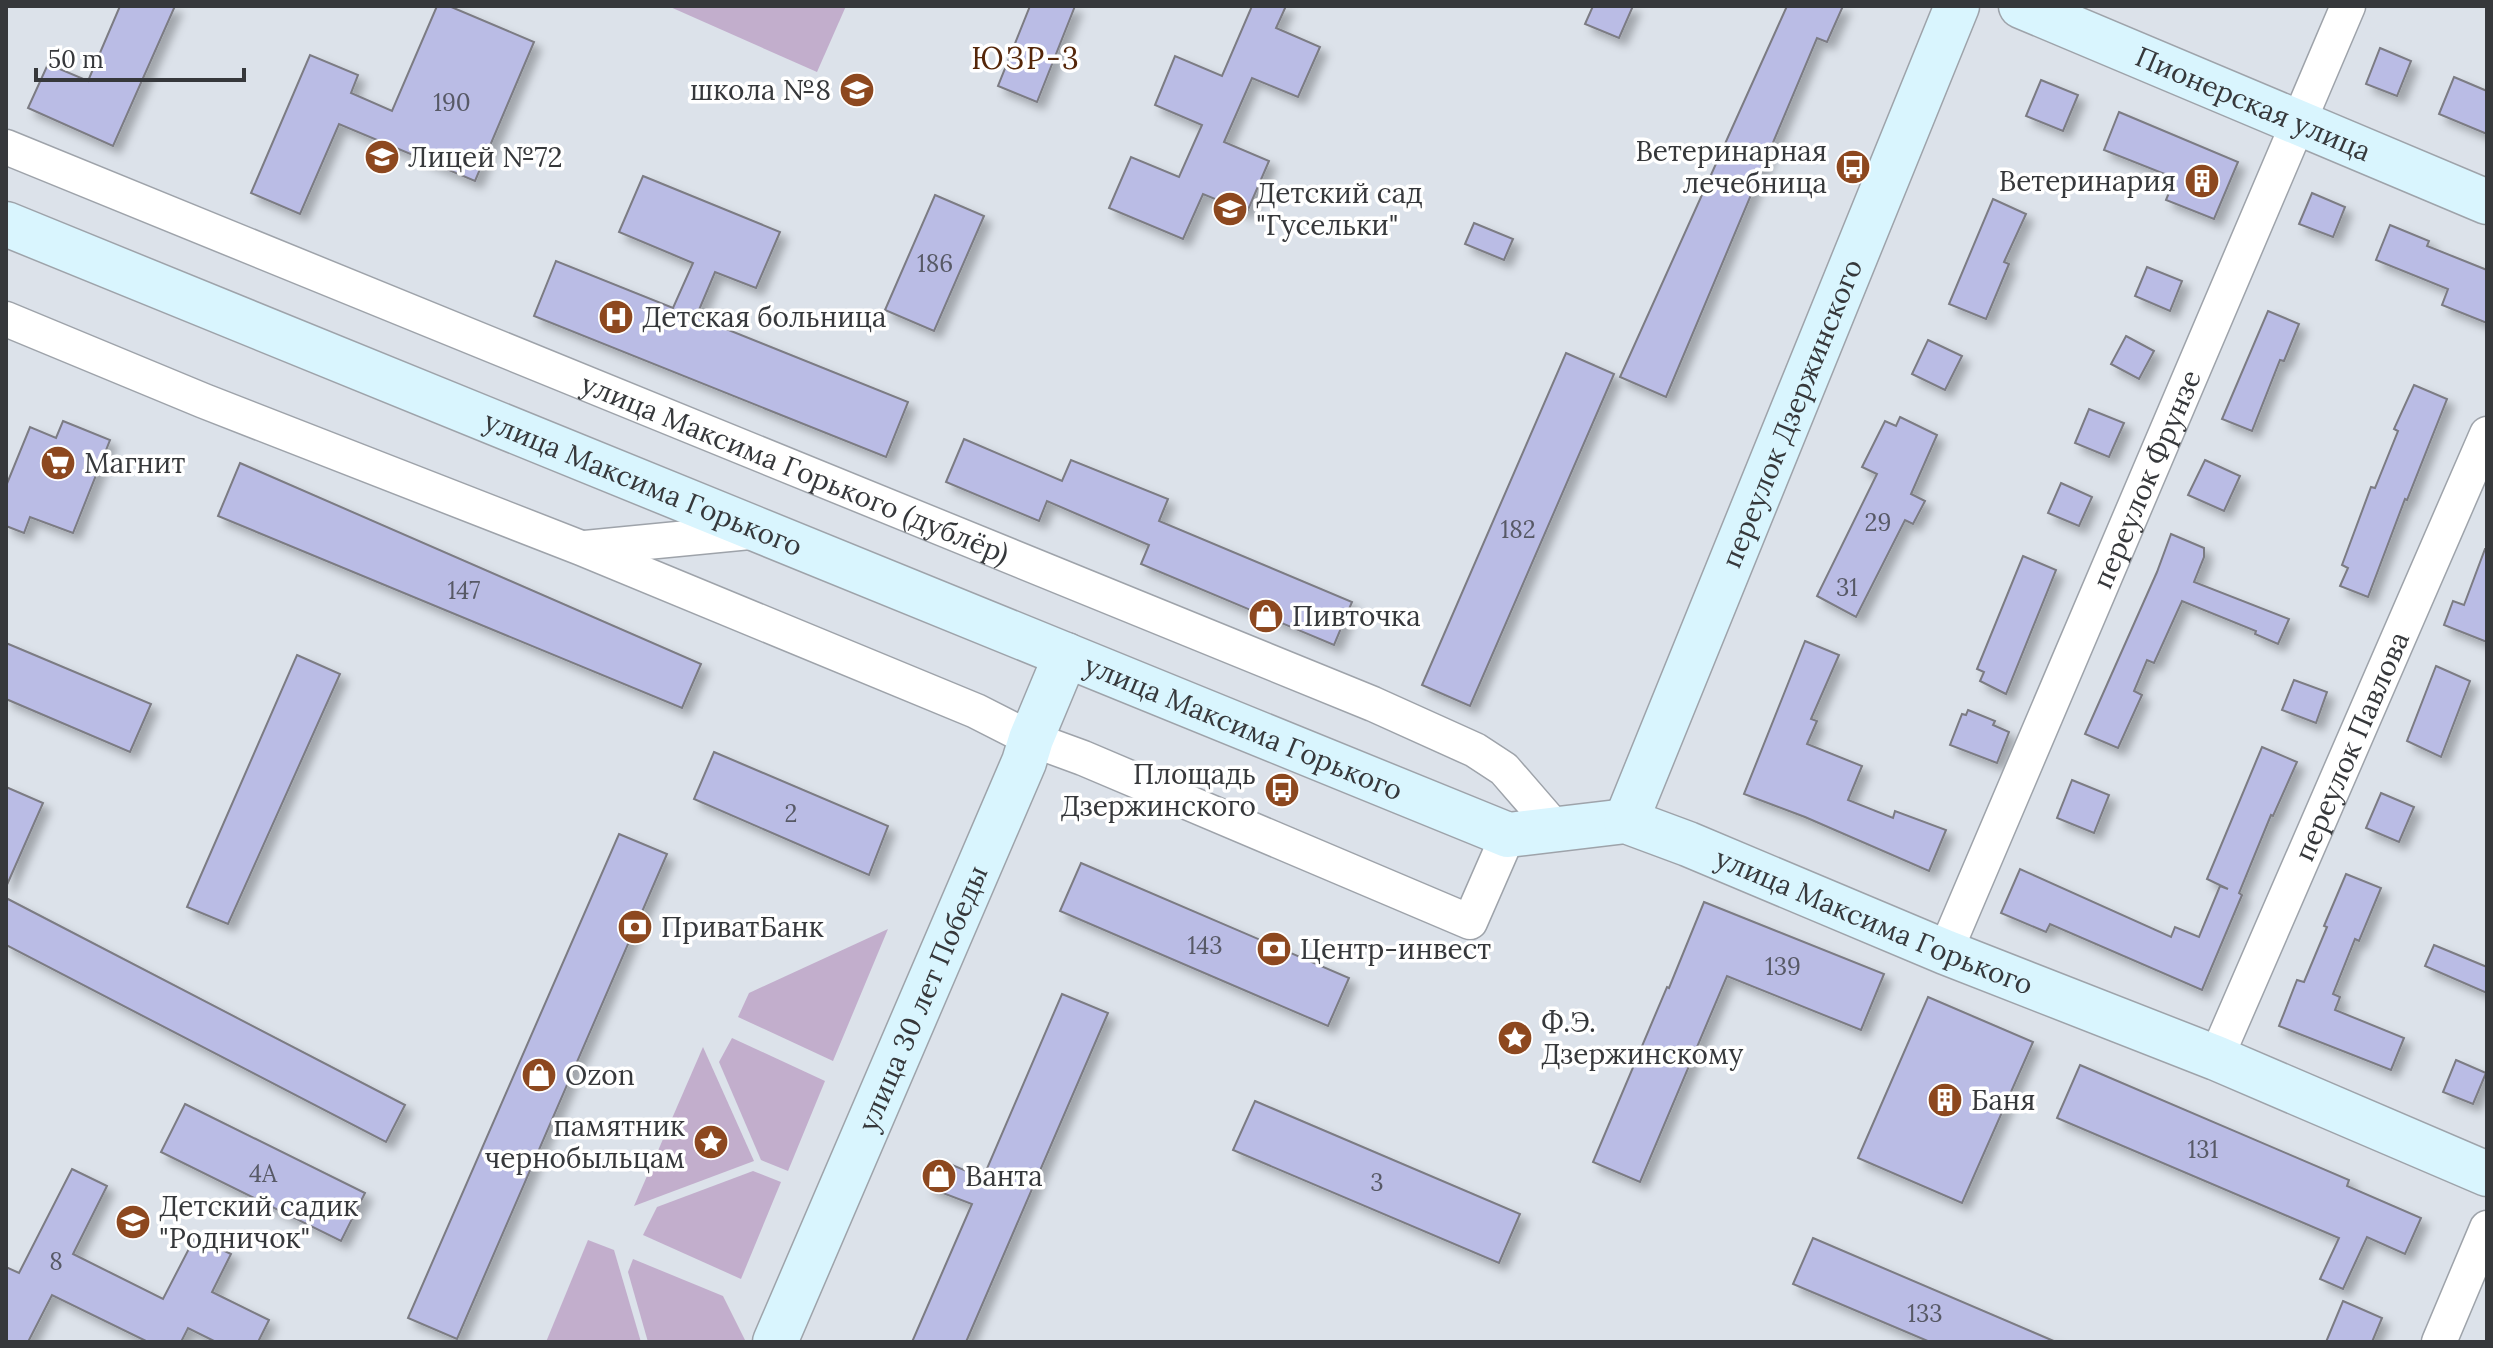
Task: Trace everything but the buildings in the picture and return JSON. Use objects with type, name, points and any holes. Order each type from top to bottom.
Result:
[{"type":"street","name":"переулок Дзержинского","points":[[1626,821],[1957,6]]},
{"type":"street","name":"Пионерская улица","points":[[2021,6],[2487,202]]},
{"type":"street","name":"переулок Фрунзе","points":[[1945,952],[2348,6]]},
{"type":"street","name":"улица Максима Горького (дублёр)","points":[[6,147],[1373,704],[1475,750],[1504,769],[1556,829]]},
{"type":"street","name":"улица Максима Горького","points":[[6,224],[1508,835],[1626,821],[1945,952],[2216,1058],[2487,1174]]},
{"type":"street","points":[[9,323],[581,548],[976,711],[1031,739],[1083,758],[1470,922],[1508,835]]},
{"type":"street","name":"переулок Павлова","points":[[2216,1058],[2487,434]]},
{"type":"street","points":[[581,548],[763,531]]},
{"type":"street","name":"улица 30 лет Победы","points":[[775,1342],[1024,762],[1066,655]]},
{"type":"street","points":[[2439,1342],[2487,1228]]},
{"type":"shaded area","points":[[668,6],[846,6],[817,72]]},
{"type":"shaded area","points":[[888,929],[833,1061],[738,1017],[749,993]]},
{"type":"shaded area","points":[[732,1038],[825,1081],[788,1171],[761,1160],[719,1062]]},
{"type":"shaded area","points":[[703,1047],[754,1161],[634,1206]]},
{"type":"shaded area","points":[[753,1171],[781,1182],[741,1279],[643,1235],[657,1207]]},
{"type":"shaded area","points":[[588,1240],[614,1250],[641,1342],[546,1342]]},
{"type":"shaded area","points":[[633,1259],[723,1296],[746,1342],[648,1342],[628,1272]]},
{"type":"place","name":"школа №8","points":[[857,90]]},
{"type":"place","name":"Лицей №72","points":[[382,157]]},
{"type":"place","name":"Ветеринарная лечебница","points":[[1853,167]]},
{"type":"place","name":"Ветеринария","points":[[2202,181]]},
{"type":"place","name":"Детский сад \"Гусельки\"","points":[[1230,209]]},
{"type":"place","name":"Детская больница","points":[[616,317]]},
{"type":"place","name":"Магнит","points":[[58,463]]},
{"type":"place","name":"Пивточка","points":[[1266,616]]},
{"type":"place","name":"Площадь Дзержинского","points":[[1282,790]]},
{"type":"place","name":"ПриватБанк","points":[[635,927]]},
{"type":"place","name":"Центр-инвест","points":[[1274,949]]},
{"type":"place","name":"Ф.Э. Дзержинскому","points":[[1515,1038]]},
{"type":"place","name":"Ozon","points":[[539,1075]]},
{"type":"place","name":"Баня","points":[[1945,1100]]},
{"type":"place","name":"памятник чернобыльцам","points":[[711,1142]]},
{"type":"place","name":"Ванта","points":[[939,1176]]},
{"type":"place","name":"Детский садик \"Родничок\"","points":[[133,1222]]},
{"type":"district","name":"ЮЗР-3","points":[[1026,58]]}]
